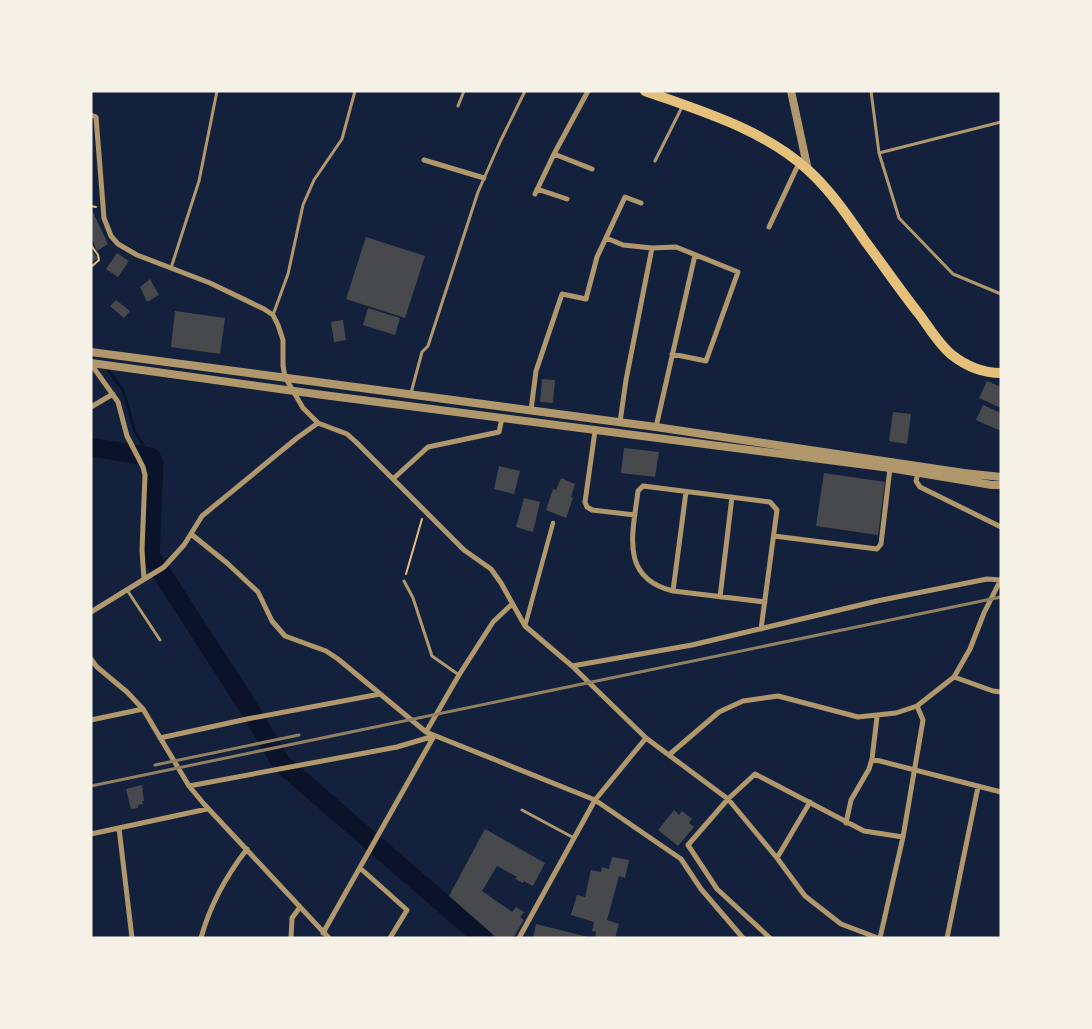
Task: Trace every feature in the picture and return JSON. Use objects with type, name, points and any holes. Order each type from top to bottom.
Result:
[{"type":"main road","points":[[645,91],[726,120],[776,146],[808,170],[836,201],[895,283],[952,355],[972,368],[991,373],[1001,373]]},
{"type":"street","points":[[567,199],[536,192],[588,91]]},
{"type":"street","points":[[791,91],[808,170]]},
{"type":"street","points":[[91,116],[96,117],[104,218],[111,236],[118,244],[137,255],[210,283],[273,314],[283,340],[285,377],[303,408],[318,423],[347,434],[464,550],[491,569],[501,582],[525,626],[572,666],[646,738],[728,798],[805,896],[841,924],[879,938],[903,837],[923,720],[917,706]]},
{"type":"street","points":[[554,154],[592,170]]},
{"type":"street","points":[[424,160],[484,178]]},
{"type":"street","points":[[769,227],[799,163]]},
{"type":"street","points":[[531,410],[536,371],[562,294],[586,299],[597,257],[625,197],[641,203]]},
{"type":"street","points":[[606,238],[623,245],[652,248],[676,247],[738,272],[706,361],[672,354]]},
{"type":"street","points":[[620,422],[626,380],[652,248]]},
{"type":"street","points":[[656,426],[695,255]]},
{"type":"street","points":[[91,352],[656,426],[1001,477]]},
{"type":"street","points":[[91,363],[1001,484]]},
{"type":"street","points":[[91,363],[118,402],[127,436],[143,467],[145,475],[142,550],[144,579]]},
{"type":"street","points":[[91,407],[113,394]]},
{"type":"street","points":[[393,479],[428,447],[499,432],[502,418]]},
{"type":"street","points":[[91,612],[164,567],[184,545],[199,520],[209,510],[318,423]]},
{"type":"street","points":[[595,431],[585,502],[587,507],[592,510],[635,515]]},
{"type":"street","points":[[774,536],[877,549],[881,544],[890,468]]},
{"type":"street","points":[[918,472],[916,481],[920,487],[1001,527]]},
{"type":"street","points":[[761,629],[765,602],[774,536],[777,510],[775,505],[770,502],[643,486],[638,491],[632,551],[639,570],[654,585],[674,591],[765,602]]},
{"type":"street","points":[[674,591],[686,492]]},
{"type":"street","points":[[720,597],[732,497]]},
{"type":"street","points":[[525,626],[553,523]]},
{"type":"street","points":[[191,534],[227,563],[258,592],[272,621],[285,636],[326,651],[338,659],[426,732],[595,800],[681,859],[701,889],[743,938]]},
{"type":"street","points":[[572,666],[682,646],[987,578],[1001,580],[984,613],[970,649],[954,677],[917,706],[896,714],[858,717],[778,696],[743,701],[719,712],[670,754]]},
{"type":"street","points":[[426,732],[493,622],[512,604]]},
{"type":"street","points":[[91,659],[94,667],[127,692],[143,709],[189,786],[207,809],[329,938]]},
{"type":"street","points":[[954,677],[1001,692]]},
{"type":"street","points":[[160,738],[247,719],[380,694]]},
{"type":"street","points":[[91,720],[143,709]]},
{"type":"street","points":[[846,823],[851,800],[869,769],[872,759],[877,717]]},
{"type":"street","points":[[189,786],[397,747],[434,736]]},
{"type":"street","points":[[323,933],[434,736]]},
{"type":"street","points":[[519,938],[595,800],[646,738]]},
{"type":"street","points":[[872,759],[1001,792]]},
{"type":"street","points":[[770,938],[717,889],[688,845],[728,798],[755,774],[864,831],[903,837]]},
{"type":"street","points":[[946,938],[978,787]]},
{"type":"street","points":[[777,858],[810,802]]},
{"type":"street","points":[[91,834],[207,809]]},
{"type":"street","points":[[119,828],[132,938]]},
{"type":"street","points":[[201,938],[215,899],[236,863],[247,850]]},
{"type":"street","points":[[360,868],[407,910],[390,938]]},
{"type":"street","points":[[292,938],[292,918],[300,907]]},
{"type":"lane","points":[[171,268],[198,181],[217,91]]},
{"type":"lane","points":[[273,314],[288,274],[303,205],[314,180],[342,139],[354,91]]},
{"type":"lane","points":[[458,106],[464,91]]},
{"type":"lane","points":[[411,393],[422,352],[428,346],[484,178],[525,91]]},
{"type":"lane","points":[[871,91],[879,153],[899,218],[953,274],[1001,294]]},
{"type":"lane","points":[[655,161],[684,105]]},
{"type":"lane","points":[[879,153],[1001,122]]},
{"type":"lane","points":[[404,580],[432,656],[459,675]]},
{"type":"lane","points":[[127,590],[160,640]]},
{"type":"lane","points":[[522,810],[574,838]]},
{"type":"path","points":[[91,244],[99,260],[91,267]]},
{"type":"path","points":[[404,580],[413,545],[425,512]]},
{"type":"building","points":[[91,208],[108,244],[97,251],[91,237]]},
{"type":"building","points":[[366,237],[425,256],[405,318],[346,299]]},
{"type":"building","points":[[91,250],[98,258],[91,263]]},
{"type":"building","points":[[117,253],[129,261],[118,277],[106,269]]},
{"type":"building","points":[[150,279],[159,295],[147,302],[140,287]]},
{"type":"building","points":[[116,300],[130,311],[124,318],[110,306]]},
{"type":"building","points":[[368,308],[400,318],[395,335],[363,325]]},
{"type":"building","points":[[175,311],[225,318],[220,354],[171,347]]},
{"type":"building","points":[[343,320],[346,340],[334,342],[331,322]]},
{"type":"building","points":[[542,379],[555,380],[553,403],[540,402]]},
{"type":"building","points":[[987,381],[1001,387],[1001,408],[979,398]]},
{"type":"building","points":[[983,405],[1001,413],[1001,431],[976,420]]},
{"type":"building","points":[[893,412],[911,414],[907,444],[889,441]]},
{"type":"building","points":[[624,448],[659,452],[655,477],[621,473]]},
{"type":"building","points":[[499,466],[520,471],[514,494],[494,489]]},
{"type":"building","points":[[824,473],[885,482],[878,535],[816,526]]},
{"type":"building","points":[[561,478],[575,484],[571,497],[573,498],[566,518],[546,510],[553,489],[556,490]]},
{"type":"building","points":[[524,498],[540,502],[533,532],[516,527]]},
{"type":"building","points":[[142,785],[143,804],[138,805],[138,808],[131,809],[126,789]]},
{"type":"building","points":[[674,810],[679,815],[682,811],[692,819],[689,823],[694,827],[678,846],[658,830]]},
{"type":"building","points":[[485,829],[545,863],[533,886],[515,879],[517,877],[497,866],[482,891],[512,912],[516,907],[524,912],[520,917],[524,920],[513,938],[497,938],[449,896]]},
{"type":"building","points":[[612,857],[629,860],[625,878],[619,876],[607,920],[619,924],[615,938],[595,938],[596,932],[592,931],[594,922],[571,915],[577,895],[585,897],[591,870],[601,872],[602,867],[609,869]]},
{"type":"building","points":[[536,924],[588,937],[588,938],[533,938]]},
{"type":"waterway","points":[[106,367],[123,390],[135,432],[151,457]]},
{"type":"waterway","points":[[91,447],[151,457],[154,464],[150,555],[249,708],[281,763],[483,938]]},
{"type":"railway","points":[[91,786],[1001,597]]},
{"type":"railway","points":[[155,765],[299,735]]}]
